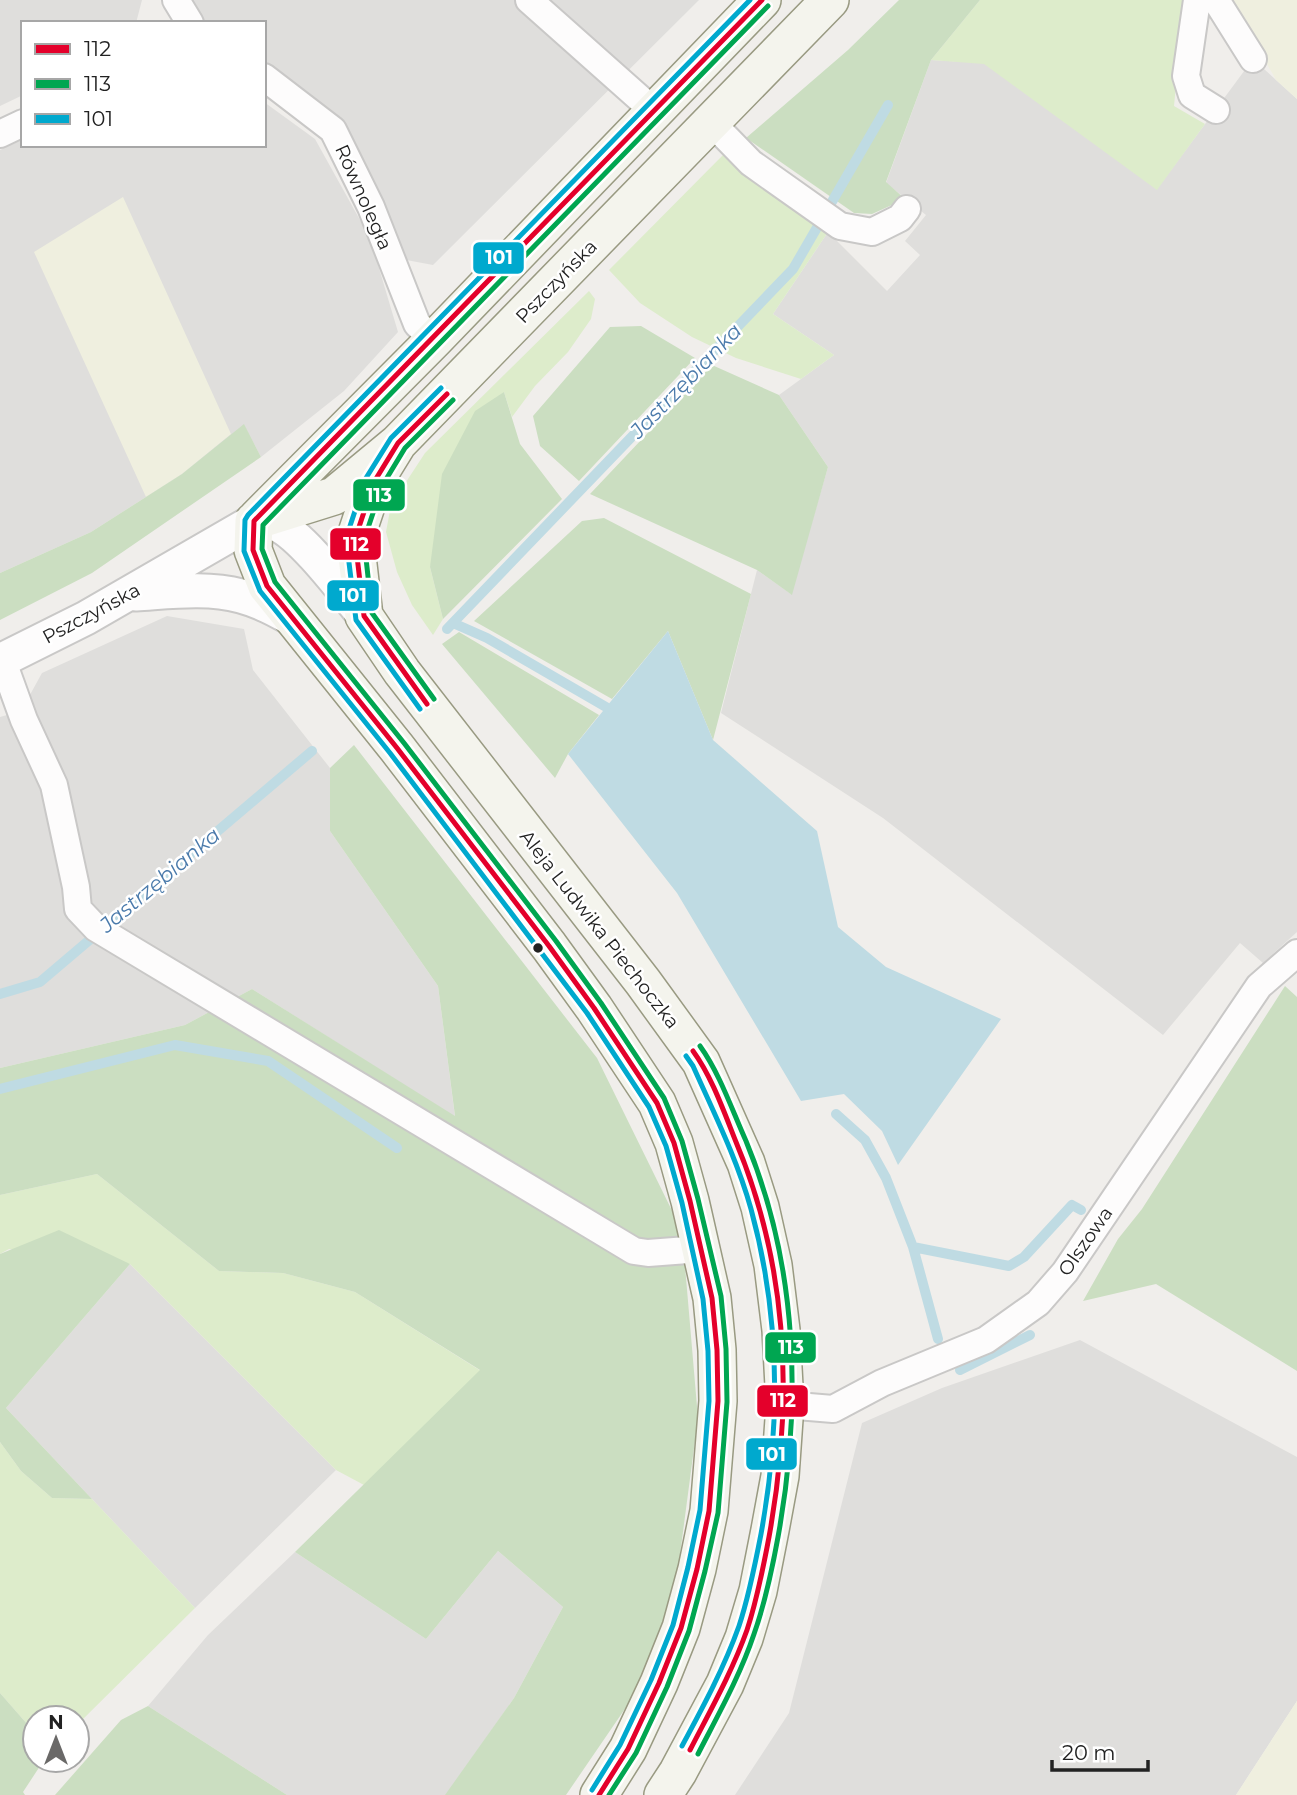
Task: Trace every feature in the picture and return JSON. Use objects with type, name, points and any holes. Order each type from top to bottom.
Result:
[{"type":"main road","name":"Pszczyńska","points":[[254,522],[762,0]]},
{"type":"main road","name":"Pszczyńska","points":[[254,522],[334,496],[398,443],[830,0]]},
{"type":"main road","name":"Aleja Ludwika Piechoczka","points":[[398,443],[374,482],[355,539],[364,615],[402,672],[643,982],[701,1062],[746,1163],[760,1207],[773,1265],[781,1330],[785,1405],[780,1476],[771,1530],[758,1591],[744,1638],[725,1684],[663,1795]]},
{"type":"main road","points":[[254,522],[253,550],[267,586],[397,748],[549,946],[657,1103],[674,1143],[712,1298],[717,1350],[717,1414],[709,1511],[697,1569],[677,1639],[628,1748],[599,1795]]},
{"type":"street","points":[[176,0],[189,21]]},
{"type":"street","points":[[529,0],[655,112]]},
{"type":"street","points":[[1197,0],[1186,76],[1192,95],[1216,110]]},
{"type":"street","points":[[1216,0],[1253,59]]},
{"type":"street","name":"Równoległa","points":[[266,79],[333,130],[371,207],[417,324],[434,340]]},
{"type":"street","points":[[712,123],[751,163],[841,226],[872,232],[900,218],[907,209]]},
{"type":"street","points":[[0,134],[21,124]]},
{"type":"street","name":"Pszczyńska","points":[[1,660],[86,618],[254,522]]},
{"type":"street","name":"Aleja Ludwika Piechoczka","points":[[254,522],[275,524],[289,533],[329,573],[364,615]]},
{"type":"street","points":[[126,594],[192,590],[238,595],[264,604],[297,621]]},
{"type":"street","points":[[1,660],[24,720],[54,785],[76,887],[78,909],[90,922],[634,1251],[648,1253],[701,1249]]},
{"type":"street","name":"Olszowa","points":[[785,1405],[833,1409],[882,1383],[986,1340],[1038,1303],[1065,1272],[1259,986],[1297,953]]},
{"type":"shaded area","points":[[0,0],[142,0],[137,21],[21,21],[21,96],[0,106]]},
{"type":"shaded area","points":[[189,0],[699,0],[433,265],[401,259],[342,148],[266,73],[266,21],[206,21]]},
{"type":"shaded area","points":[[1253,59],[1297,99],[1297,932],[1263,963],[1240,943],[1163,1035],[883,818],[721,713],[757,570],[791,594],[828,467],[779,395],[834,355],[773,314],[828,232],[887,291],[920,255],[905,241],[926,215],[886,183],[931,60],[984,63],[1157,189]]},
{"type":"shaded area","points":[[266,103],[315,139],[370,238],[398,332],[344,391],[261,457],[244,425],[182,474],[91,532],[0,573],[0,150],[21,140],[21,147],[266,147]]},
{"type":"shaded area","points":[[167,616],[244,629],[253,670],[330,768],[330,831],[438,986],[455,1117],[252,989],[185,1025],[0,1068],[0,717],[21,711],[42,673]]},
{"type":"shaded area","points":[[130,1264],[336,1470],[195,1608],[6,1408]]},
{"type":"shaded area","points":[[1080,1340],[1297,1457],[1297,1701],[1236,1795],[735,1795],[789,1713],[862,1423],[942,1388]]},
{"type":"shaded area","points":[[498,1551],[563,1607],[514,1698],[446,1795],[287,1795],[148,1706],[208,1635],[295,1552],[426,1639]]},
{"type":"green space","points":[[899,0],[980,0],[931,60],[886,182],[905,199],[872,214],[854,213],[746,138],[848,50]]},
{"type":"green space","points":[[980,0],[1184,0],[1174,106],[1205,124],[1157,190],[984,64],[931,60]]},
{"type":"green space","points":[[1231,0],[1297,0],[1297,99],[1276,80]]},
{"type":"green space","points":[[724,154],[828,232],[773,314],[834,355],[801,379],[736,358],[692,337],[640,303],[609,270]]},
{"type":"green space","points":[[123,197],[231,434],[182,474],[146,497],[34,252]]},
{"type":"green space","points":[[589,291],[595,299],[591,319],[568,352],[535,386],[512,417],[504,392],[430,567],[443,619],[433,635],[412,605],[397,572],[386,532],[391,505],[425,453]]},
{"type":"green space","points":[[641,326],[695,358],[579,481],[540,446],[533,416],[610,327]]},
{"type":"green space","points":[[712,365],[779,395],[828,467],[792,595],[757,570],[590,494]]},
{"type":"green space","points":[[504,392],[520,444],[562,499],[443,619],[430,567],[442,474],[475,411]]},
{"type":"green space","points":[[244,424],[261,457],[92,573],[0,620],[0,573],[91,532],[182,474]]},
{"type":"green space","points":[[604,518],[751,594],[713,740],[668,631],[612,699],[474,621],[582,521]]},
{"type":"green space","points":[[459,632],[599,715],[568,754],[555,778],[442,644]]},
{"type":"green space","points":[[354,745],[597,1058],[682,1231],[698,1418],[670,1630],[631,1700],[566,1795],[445,1795],[514,1698],[563,1607],[498,1551],[426,1639],[295,1552],[480,1370],[355,1292],[283,1273],[219,1271],[97,1174],[0,1195],[0,1068],[185,1025],[252,989],[455,1116],[438,986],[330,831],[330,768]]},
{"type":"green space","points":[[1285,986],[1297,997],[1297,1371],[1156,1284],[1083,1301],[1118,1239],[1142,1209]]},
{"type":"green space","points":[[97,1174],[219,1271],[283,1273],[355,1292],[481,1371],[364,1485],[336,1470],[130,1264],[9,1249],[0,1254],[0,1195]]},
{"type":"green space","points":[[59,1230],[130,1264],[6,1408],[92,1499],[52,1498],[21,1471],[0,1442],[0,1254]]},
{"type":"green space","points":[[0,1442],[21,1471],[52,1498],[92,1499],[195,1608],[91,1711],[91,1704],[21,1704],[21,1717],[0,1693]]},
{"type":"green space","points":[[0,1693],[21,1717],[21,1774],[35,1774],[23,1792],[25,1795],[0,1795]]},
{"type":"green space","points":[[1297,1701],[1297,1795],[1236,1795]]},
{"type":"green space","points":[[148,1706],[287,1795],[55,1795],[73,1774],[91,1774],[91,1754],[121,1720]]},
{"type":"water","points":[[668,631],[713,740],[817,831],[838,927],[886,967],[1001,1019],[898,1165],[882,1131],[844,1094],[801,1101],[677,893],[568,754]]},
{"type":"waterway","name":"Jastrzębianka","points":[[447,629],[793,269],[888,105]]},
{"type":"waterway","points":[[453,623],[487,638],[606,707]]},
{"type":"waterway","name":"Jastrzębianka","points":[[0,994],[40,982],[312,751]]},
{"type":"waterway","points":[[0,1089],[175,1045],[268,1061],[397,1148]]},
{"type":"waterway","points":[[836,1114],[865,1140],[886,1178],[913,1247],[938,1339]]},
{"type":"waterway","points":[[913,1247],[1009,1266],[1024,1257],[1072,1205],[1081,1210]]},
{"type":"waterway","points":[[960,1370],[1030,1335]]},
{"type":"transit line","name":"101","points":[[592,1790],[620,1745],[673,1625],[700,1510],[709,1401],[708,1351],[703,1299],[682,1203],[666,1146],[649,1107],[587,1013],[390,753],[260,591],[244,551],[245,520],[750,0]]},
{"type":"transit line","name":"112","points":[[599,1795],[628,1749],[681,1628],[709,1511],[718,1401],[717,1350],[712,1298],[690,1201],[674,1143],[657,1103],[549,946],[397,748],[267,586],[253,550],[254,521],[762,0]]},
{"type":"transit line","name":"113","points":[[609,1795],[636,1753],[667,1687],[689,1631],[718,1513],[727,1402],[726,1349],[721,1296],[698,1199],[682,1141],[664,1098],[556,941],[404,743],[275,582],[262,549],[263,525],[768,6]]},
{"type":"transit line","name":"101","points":[[420,709],[356,620],[346,538],[366,478],[391,438],[441,388]]},
{"type":"transit line","name":"112","points":[[427,704],[364,616],[355,539],[374,482],[398,443],[447,394]]},
{"type":"transit line","name":"113","points":[[434,699],[372,613],[364,540],[382,486],[405,448],[453,400]]},
{"type":"transit line","name":"113","points":[[698,1754],[742,1665],[765,1598],[786,1487],[792,1387],[785,1286],[763,1188],[725,1092],[700,1046]]},
{"type":"transit line","name":"112","points":[[690,1750],[735,1661],[757,1596],[777,1487],[783,1387],[776,1288],[767,1238],[754,1190],[727,1119],[712,1083],[693,1051]]},
{"type":"transit line","name":"101","points":[[682,1746],[727,1657],[746,1603],[768,1493],[774,1411],[772,1330],[761,1249],[739,1172],[725,1136],[686,1056]]}]
